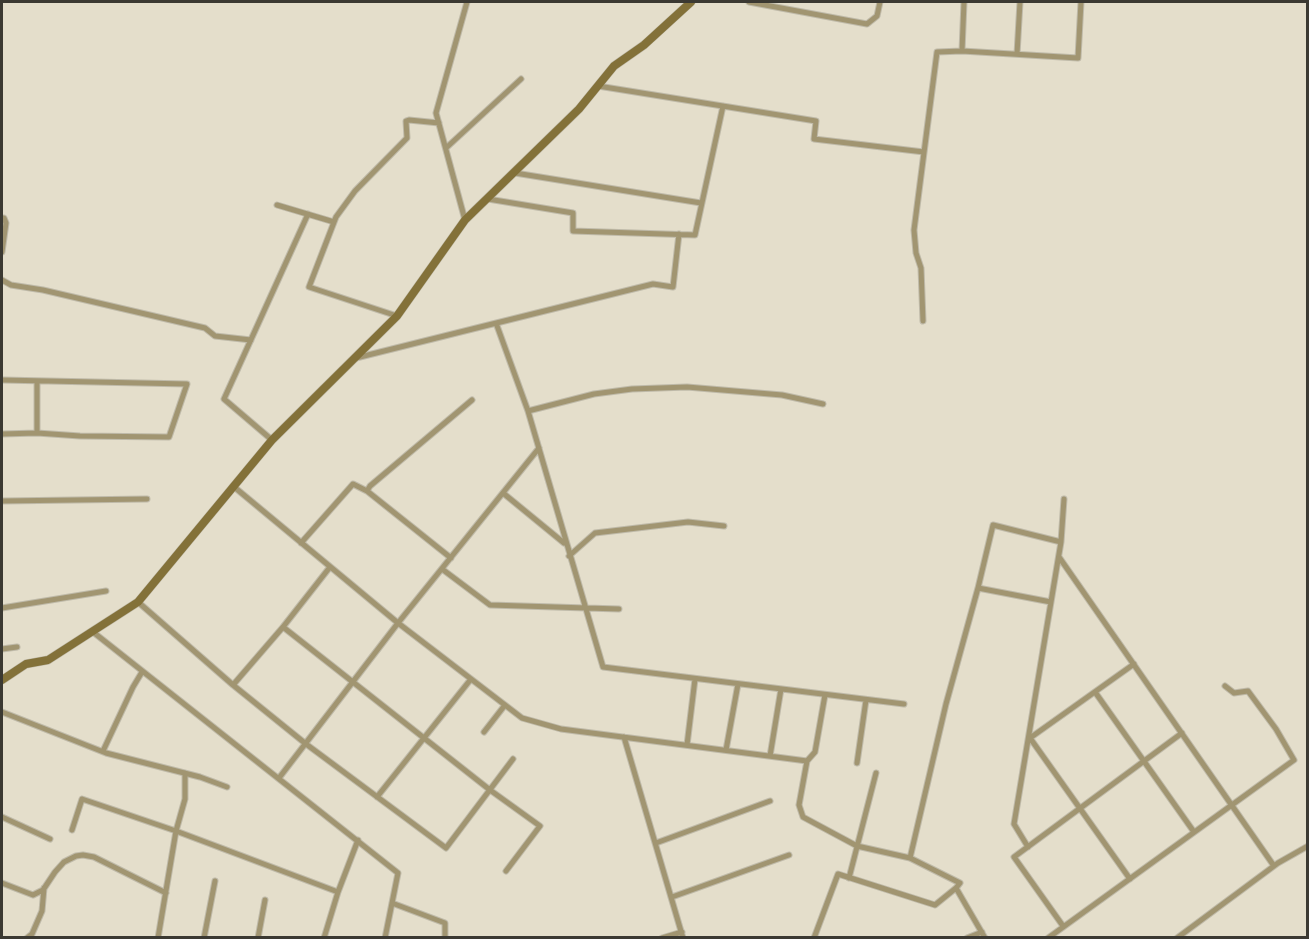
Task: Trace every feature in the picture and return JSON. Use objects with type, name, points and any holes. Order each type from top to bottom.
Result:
[{"type":"street","points":[[465,220],[436,113],[467,2]]},
{"type":"street","points":[[2,680],[26,664],[48,660],[138,602],[272,440],[397,316],[465,220],[579,109],[614,66],[645,45],[691,2]]},
{"type":"street","points":[[749,2],[867,24],[877,16],[880,2]]},
{"type":"street","points":[[962,51],[964,2]]},
{"type":"street","points":[[1017,54],[1020,2]]},
{"type":"street","points":[[923,321],[921,268],[916,253],[914,230],[937,52],[962,51],[1078,58],[1081,2]]},
{"type":"street","points":[[446,148],[521,79]]},
{"type":"street","points":[[598,86],[816,121],[814,139],[924,152]]},
{"type":"street","points":[[488,199],[573,213],[573,231],[695,235],[723,106]]},
{"type":"street","points":[[397,316],[309,287],[334,222],[355,191],[407,138],[406,121],[439,123]]},
{"type":"street","points":[[515,173],[701,203]]},
{"type":"street","points":[[276,205],[334,222]]},
{"type":"street","points":[[272,440],[224,399],[308,214]]},
{"type":"street","points":[[2,219],[4,218],[6,223],[2,252]]},
{"type":"street","points":[[354,359],[653,284],[673,287],[679,234]]},
{"type":"street","points":[[2,280],[11,285],[43,290],[205,328],[215,336],[251,340]]},
{"type":"street","points":[[496,323],[528,411],[603,667],[903,704]]},
{"type":"street","points":[[2,380],[187,384],[169,437],[2,434]]},
{"type":"street","points":[[37,381],[37,434]]},
{"type":"street","points":[[528,411],[594,394],[632,389],[687,387],[782,395],[823,404]]},
{"type":"street","points":[[367,491],[370,486],[472,400]]},
{"type":"street","points":[[279,778],[398,623],[539,448]]},
{"type":"street","points":[[301,543],[353,484],[367,491],[451,558]]},
{"type":"street","points":[[233,486],[398,623],[522,718],[551,726],[807,761]]},
{"type":"street","points":[[503,493],[566,544]]},
{"type":"street","points":[[2,501],[147,499]]},
{"type":"street","points":[[1028,847],[1014,824],[1059,557],[1064,499]]},
{"type":"street","points":[[569,556],[595,533],[688,522],[724,526]]},
{"type":"street","points":[[910,858],[946,704],[993,525],[1061,542]]},
{"type":"street","points":[[1059,557],[1274,866]]},
{"type":"street","points":[[233,685],[330,567]]},
{"type":"street","points":[[442,569],[490,605],[618,609]]},
{"type":"street","points":[[978,588],[1051,602]]},
{"type":"street","points":[[2,608],[106,591]]},
{"type":"street","points":[[138,602],[233,685],[306,744],[446,848],[513,759]]},
{"type":"street","points":[[283,627],[490,790],[540,826],[506,871]]},
{"type":"street","points":[[93,632],[398,873],[385,938]]},
{"type":"street","points":[[2,649],[17,647]]},
{"type":"street","points":[[1029,738],[1134,664]]},
{"type":"street","points":[[103,752],[127,698],[142,672]]},
{"type":"street","points":[[377,797],[471,679]]},
{"type":"street","points":[[687,745],[695,679]]},
{"type":"street","points":[[726,750],[738,684]]},
{"type":"street","points":[[1048,938],[1294,760],[1248,691],[1234,693],[1225,686]]},
{"type":"street","points":[[771,756],[781,689]]},
{"type":"street","points":[[1095,692],[1194,832]]},
{"type":"street","points":[[814,938],[838,874],[935,905],[960,883],[910,858],[857,846],[803,818],[799,805],[807,761],[815,752],[825,695]]},
{"type":"street","points":[[857,763],[866,700]]},
{"type":"street","points":[[484,732],[505,705]]},
{"type":"street","points":[[2,712],[103,752],[227,787]]},
{"type":"street","points":[[1063,927],[1014,857],[1182,733]]},
{"type":"street","points":[[624,737],[683,935],[662,938]]},
{"type":"street","points":[[1029,738],[1130,879]]},
{"type":"street","points":[[158,938],[176,831],[185,799],[184,773]]},
{"type":"street","points":[[849,878],[876,773]]},
{"type":"street","points":[[72,830],[81,799],[176,831],[338,892]]},
{"type":"street","points":[[656,843],[770,801]]},
{"type":"street","points":[[2,817],[50,839]]},
{"type":"street","points":[[324,938],[338,892],[358,840]]},
{"type":"street","points":[[1177,938],[1274,866],[1308,846]]},
{"type":"street","points":[[2,883],[33,895],[44,888],[59,866],[70,858],[83,855],[94,857],[166,892]]},
{"type":"street","points":[[672,897],[789,855]]},
{"type":"street","points":[[204,938],[215,881]]},
{"type":"street","points":[[27,938],[32,934],[42,911],[44,888]]},
{"type":"street","points":[[956,888],[983,935],[967,938]]},
{"type":"street","points":[[258,938],[265,900]]},
{"type":"street","points":[[392,903],[444,923],[445,938]]}]
